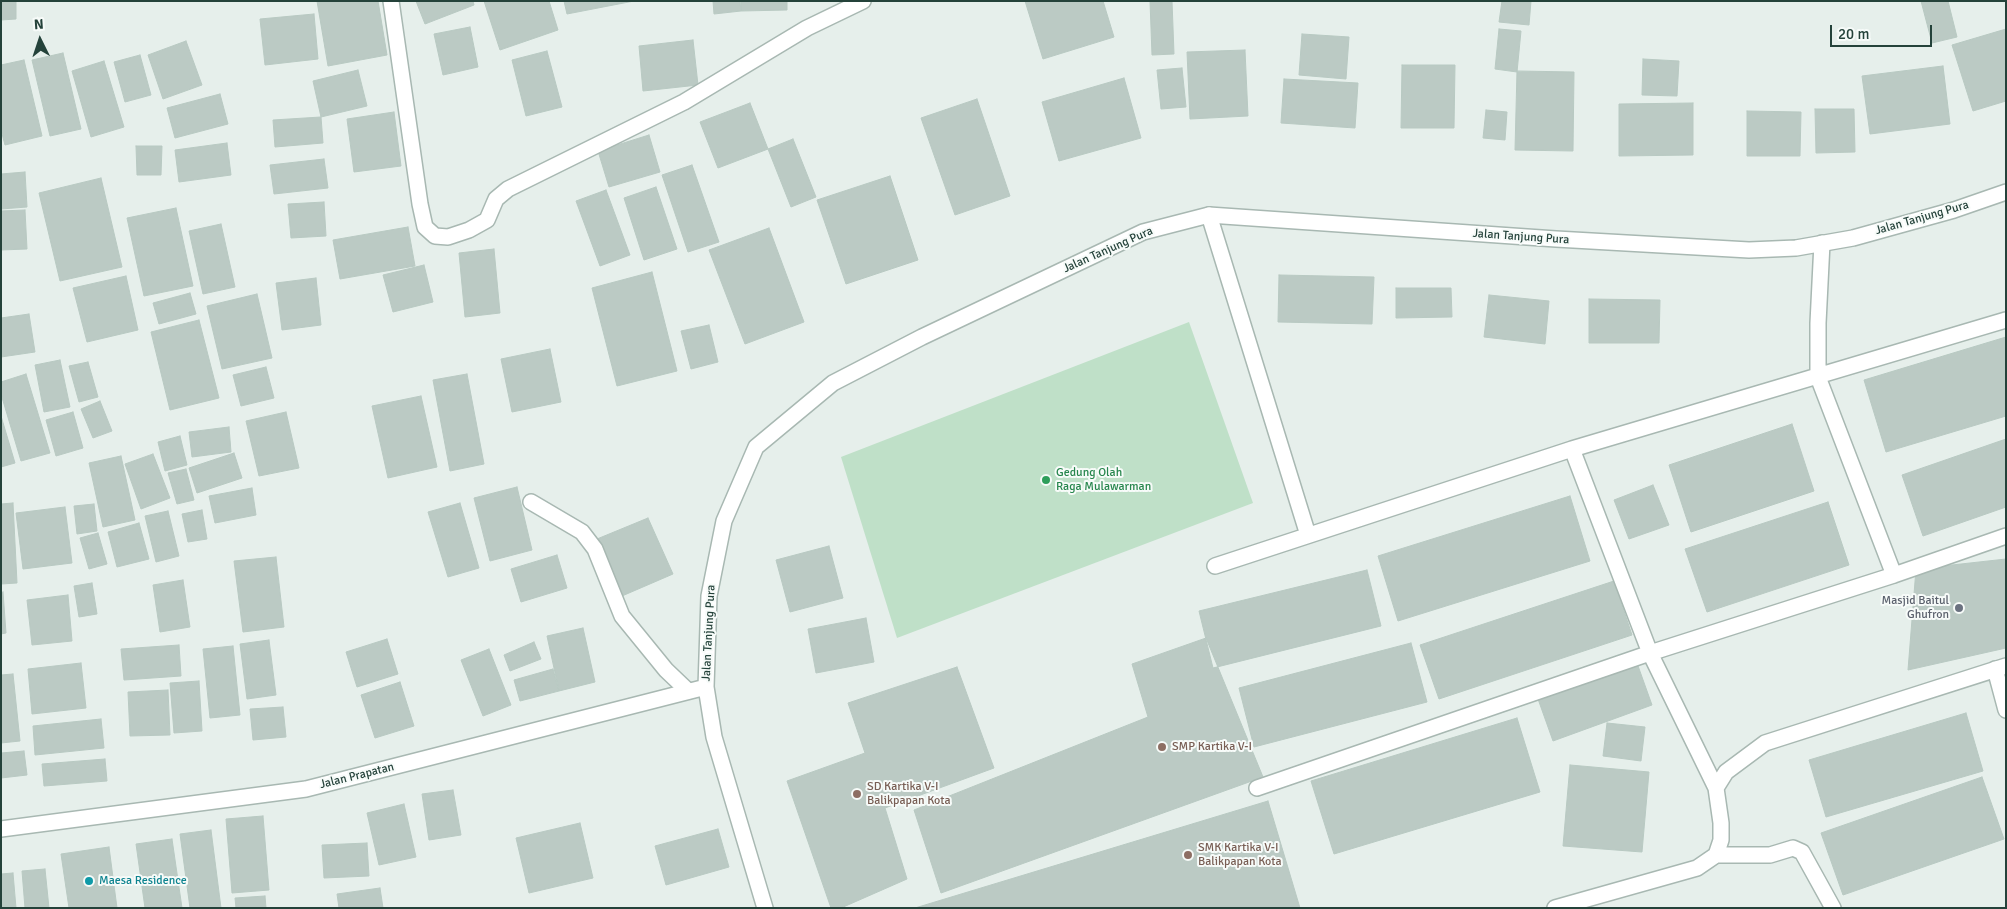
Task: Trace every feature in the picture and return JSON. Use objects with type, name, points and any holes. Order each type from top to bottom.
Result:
[{"type":"street","points":[[390,1],[400,54],[420,204],[426,227],[435,236],[448,237],[469,230],[486,220],[496,199],[508,190],[684,102],[807,28],[863,1]]},
{"type":"street","name":"Jalan Tanjung Pura","points":[[765,908],[714,737],[706,686],[709,596],[724,521],[756,447],[833,383],[922,337],[1143,232],[1209,215],[1536,238],[1749,250],[1796,248],[1871,233],[1954,210],[2006,192]]},
{"type":"street","points":[[1209,215],[1308,535]]},
{"type":"street","points":[[1822,243],[1818,323],[1818,377],[1894,575]]},
{"type":"street","points":[[1215,566],[1572,449],[2006,320]]},
{"type":"street","points":[[1572,449],[1650,653],[1716,788],[1721,823],[1721,840],[1716,855]]},
{"type":"street","points":[[531,502],[582,532],[595,549],[622,616],[666,670],[688,691]]},
{"type":"street","points":[[1256,788],[1650,653],[1894,575],[2006,536]]},
{"type":"street","points":[[1716,788],[1726,772],[1765,743],[2000,668],[2006,710]]},
{"type":"street","name":"Jalan Prapatan","points":[[1,829],[306,789],[706,686]]},
{"type":"street","points":[[1555,908],[1697,868],[1716,855],[1770,855],[1793,848],[1802,852],[1833,908]]},
{"type":"green space","name":"Gedung Olah Raga Mulawarman","points":[[1189,322],[1253,503],[897,638],[841,457]]},
{"type":"building","points":[[1,1],[16,1],[16,19],[1,20]]},
{"type":"building","points":[[317,1],[378,1],[387,55],[328,66]]},
{"type":"building","points":[[416,1],[473,1],[474,5],[425,24]]},
{"type":"building","points":[[484,1],[549,1],[558,30],[500,50]]},
{"type":"building","points":[[564,1],[634,1],[567,14]]},
{"type":"building","points":[[713,1],[740,1],[741,11],[714,14]]},
{"type":"building","points":[[741,1],[787,1],[787,10],[741,11]]},
{"type":"building","points":[[1025,1],[1103,1],[1114,37],[1043,59]]},
{"type":"building","points":[[1150,1],[1172,1],[1174,54],[1152,55]]},
{"type":"building","points":[[1502,1],[1531,1],[1529,25],[1499,22]]},
{"type":"building","points":[[1921,1],[1948,1],[1957,37],[1932,43]]},
{"type":"building","points":[[314,14],[318,59],[265,65],[260,19]]},
{"type":"building","points":[[470,27],[478,67],[443,75],[434,34]]},
{"type":"building","points":[[1499,29],[1521,31],[1517,72],[1495,69]]},
{"type":"building","points":[[2006,29],[2006,101],[1973,111],[1952,45]]},
{"type":"building","points":[[1302,34],[1349,37],[1346,79],[1299,75]]},
{"type":"building","points":[[693,40],[698,85],[643,91],[639,46]]},
{"type":"building","points":[[186,41],[202,85],[163,99],[148,55]]},
{"type":"building","points":[[1245,50],[1248,116],[1190,119],[1187,52]]},
{"type":"building","points":[[547,51],[562,107],[526,116],[512,60]]},
{"type":"building","points":[[63,53],[81,129],[50,136],[32,60]]},
{"type":"building","points":[[140,55],[151,95],[125,102],[114,62]]},
{"type":"building","points":[[1643,59],[1679,61],[1677,96],[1642,95]]},
{"type":"building","points":[[24,60],[42,136],[5,145],[1,130],[1,65]]},
{"type":"building","points":[[104,61],[124,127],[91,137],[72,71]]},
{"type":"building","points":[[1402,65],[1455,65],[1454,128],[1401,128]]},
{"type":"building","points":[[1943,66],[1950,124],[1870,134],[1862,76]]},
{"type":"building","points":[[1182,68],[1186,107],[1161,109],[1157,70]]},
{"type":"building","points":[[358,70],[367,106],[321,117],[313,81]]},
{"type":"building","points":[[1517,71],[1574,72],[1573,151],[1515,150]]},
{"type":"building","points":[[1124,78],[1141,138],[1059,161],[1042,102]]},
{"type":"building","points":[[1284,79],[1358,83],[1355,128],[1281,123]]},
{"type":"building","points":[[220,94],[228,124],[175,138],[167,108]]},
{"type":"building","points":[[977,99],[1010,196],[955,215],[921,118]]},
{"type":"building","points":[[750,103],[768,149],[718,168],[700,122]]},
{"type":"building","points":[[1693,103],[1693,155],[1619,156],[1619,104]]},
{"type":"building","points":[[1815,109],[1854,109],[1855,152],[1816,153]]},
{"type":"building","points":[[1486,110],[1507,112],[1505,140],[1483,138]]},
{"type":"building","points":[[1747,111],[1801,112],[1800,156],[1747,156]]},
{"type":"building","points":[[394,112],[401,166],[354,172],[347,119]]},
{"type":"building","points":[[321,117],[323,143],[275,147],[273,120]]},
{"type":"building","points":[[649,135],[660,172],[609,187],[598,151]]},
{"type":"building","points":[[793,139],[816,197],[791,207],[768,149]]},
{"type":"building","points":[[227,143],[231,175],[179,182],[175,150]]},
{"type":"building","points":[[136,146],[162,146],[161,175],[137,175]]},
{"type":"building","points":[[324,159],[328,188],[274,194],[270,165]]},
{"type":"building","points":[[692,165],[719,242],[688,252],[662,175]]},
{"type":"building","points":[[25,172],[27,207],[1,209],[1,174]]},
{"type":"building","points":[[890,176],[918,260],[846,284],[817,200]]},
{"type":"building","points":[[101,178],[122,267],[60,281],[39,193]]},
{"type":"building","points":[[656,187],[677,249],[644,260],[624,198]]},
{"type":"building","points":[[606,190],[630,255],[600,266],[576,201]]},
{"type":"building","points":[[324,202],[326,236],[291,238],[288,204]]},
{"type":"building","points":[[176,208],[193,286],[144,296],[127,218]]},
{"type":"building","points":[[25,210],[27,249],[1,250],[1,211]]},
{"type":"building","points":[[221,224],[235,287],[203,294],[189,231]]},
{"type":"building","points":[[408,227],[415,266],[340,279],[333,240]]},
{"type":"building","points":[[769,228],[804,322],[745,344],[709,250]]},
{"type":"building","points":[[494,249],[500,313],[465,317],[459,253]]},
{"type":"building","points":[[424,265],[433,302],[393,312],[383,275]]},
{"type":"building","points":[[652,272],[677,371],[617,386],[592,288]]},
{"type":"building","points":[[1279,275],[1374,277],[1372,324],[1278,322]]},
{"type":"building","points":[[126,276],[138,330],[87,342],[73,288]]},
{"type":"building","points":[[316,278],[321,325],[282,330],[276,283]]},
{"type":"building","points":[[1396,288],[1451,288],[1452,317],[1396,318]]},
{"type":"building","points":[[190,293],[196,314],[159,324],[153,303]]},
{"type":"building","points":[[257,294],[272,358],[222,369],[207,306]]},
{"type":"building","points":[[1489,295],[1549,301],[1545,344],[1484,337]]},
{"type":"building","points":[[1589,299],[1660,300],[1659,343],[1589,343]]},
{"type":"building","points":[[29,314],[35,352],[1,357],[1,318]]},
{"type":"building","points":[[199,320],[219,398],[170,410],[151,332]]},
{"type":"building","points":[[709,325],[718,362],[691,369],[681,331]]},
{"type":"building","points":[[2006,337],[2006,416],[1886,452],[1864,380]]},
{"type":"building","points":[[550,349],[561,402],[512,412],[501,359]]},
{"type":"building","points":[[60,360],[70,407],[44,412],[35,365]]},
{"type":"building","points":[[88,362],[98,397],[79,402],[69,366]]},
{"type":"building","points":[[266,367],[274,398],[241,406],[233,375]]},
{"type":"building","points":[[26,374],[50,453],[21,461],[1,394],[1,382]]},
{"type":"building","points":[[467,374],[484,464],[450,471],[433,380]]},
{"type":"building","points":[[421,396],[437,467],[388,478],[372,406]]},
{"type":"building","points":[[100,401],[112,431],[93,438],[81,409]]},
{"type":"building","points":[[73,412],[83,448],[56,456],[46,420]]},
{"type":"building","points":[[286,412],[299,468],[259,476],[246,421]]},
{"type":"building","points":[[1,416],[15,463],[1,467]]},
{"type":"building","points":[[1792,424],[1814,491],[1691,532],[1669,465]]},
{"type":"building","points":[[229,427],[231,452],[192,457],[189,432]]},
{"type":"building","points":[[180,436],[187,465],[165,471],[158,442]]},
{"type":"building","points":[[2006,439],[2006,507],[1923,536],[1902,475]]},
{"type":"building","points":[[234,453],[242,478],[197,493],[189,468]]},
{"type":"building","points":[[153,454],[170,498],[141,509],[125,464]]},
{"type":"building","points":[[121,456],[135,520],[103,527],[89,463]]},
{"type":"building","points":[[186,469],[194,500],[177,504],[168,473]]},
{"type":"building","points":[[1653,485],[1669,525],[1629,539],[1614,500]]},
{"type":"building","points":[[517,487],[532,550],[490,561],[474,498]]},
{"type":"building","points":[[252,488],[256,515],[215,523],[209,496]]},
{"type":"building","points":[[1570,496],[1590,561],[1398,621],[1378,556]]},
{"type":"building","points":[[1828,502],[1849,565],[1707,612],[1685,549]]},
{"type":"building","points":[[13,503],[17,583],[1,584],[1,504]]},
{"type":"building","points":[[460,503],[479,568],[448,577],[428,512]]},
{"type":"building","points":[[94,504],[97,531],[77,534],[74,506]]},
{"type":"building","points":[[65,507],[72,563],[23,569],[16,513]]},
{"type":"building","points":[[202,510],[207,539],[188,542],[182,514]]},
{"type":"building","points":[[168,511],[179,556],[156,562],[145,516]]},
{"type":"building","points":[[648,518],[673,574],[622,596],[597,539]]},
{"type":"building","points":[[139,523],[149,559],[117,567],[108,532]]},
{"type":"building","points":[[98,533],[107,564],[89,569],[80,538]]},
{"type":"building","points":[[829,546],[843,598],[790,612],[776,560]]},
{"type":"building","points":[[557,555],[567,588],[521,602],[511,569]]},
{"type":"building","points":[[276,557],[284,627],[243,632],[234,561]]},
{"type":"building","name":"Masjid Baitul Ghufron","points":[[2006,559],[2006,648],[1908,670],[1916,569]]},
{"type":"building","points":[[1367,570],[1381,626],[1213,668],[1199,611]]},
{"type":"building","points":[[183,580],[190,627],[160,632],[153,585]]},
{"type":"building","points":[[1614,581],[1632,635],[1439,699],[1420,645]]},
{"type":"building","points":[[92,583],[97,614],[79,617],[74,586]]},
{"type":"building","points":[[3,592],[6,633],[1,634],[1,593]]},
{"type":"building","points":[[68,595],[72,641],[32,645],[27,600]]},
{"type":"building","points":[[866,618],[874,662],[816,673],[808,629]]},
{"type":"building","points":[[583,628],[595,682],[559,691],[547,636]]},
{"type":"building","name":"SMP Kartika V-I","points":[[1206,638],[1263,777],[941,893],[914,810],[1148,717],[1132,664]]},
{"type":"building","points":[[387,639],[398,674],[357,687],[346,652]]},
{"type":"building","points":[[269,640],[276,695],[247,699],[240,644]]},
{"type":"building","points":[[534,642],[541,659],[510,671],[504,655]]},
{"type":"building","points":[[1411,643],[1427,702],[1254,747],[1239,688]]},
{"type":"building","points":[[179,645],[181,676],[124,680],[121,649]]},
{"type":"building","points":[[233,646],[240,715],[210,718],[203,649]]},
{"type":"building","points":[[489,649],[511,705],[483,716],[461,660]]},
{"type":"building","points":[[81,663],[86,708],[32,714],[28,669]]},
{"type":"building","points":[[1637,663],[1652,705],[1553,741],[1538,699]]},
{"type":"building","name":"SD Kartika V-I Balikpapan Kota","points":[[957,667],[994,768],[885,808],[907,879],[841,908],[831,908],[787,781],[865,753],[848,703]]},
{"type":"building","points":[[553,669],[559,691],[520,701],[514,680]]},
{"type":"building","points":[[13,674],[20,741],[1,743],[1,675]]},
{"type":"building","points":[[199,681],[202,731],[174,733],[170,683]]},
{"type":"building","points":[[400,682],[414,726],[375,738],[361,695]]},
{"type":"building","points":[[168,690],[170,735],[130,736],[128,692]]},
{"type":"building","points":[[283,707],[286,737],[253,740],[250,709]]},
{"type":"building","points":[[1966,713],[1983,771],[1826,817],[1809,760]]},
{"type":"building","points":[[1517,718],[1540,792],[1334,854],[1311,781]]},
{"type":"building","points":[[101,719],[104,748],[35,755],[33,726]]},
{"type":"building","points":[[1607,723],[1645,727],[1641,761],[1603,756]]},
{"type":"building","points":[[24,751],[27,775],[1,778],[1,753]]},
{"type":"building","points":[[105,759],[107,781],[44,786],[42,764]]},
{"type":"building","points":[[1570,765],[1649,772],[1642,852],[1563,846]]},
{"type":"building","points":[[1982,777],[2004,839],[1843,895],[1821,833]]},
{"type":"building","points":[[453,790],[461,835],[429,840],[422,794]]},
{"type":"building","name":"SMK Kartika V-I Balikpapan Kota","points":[[1268,801],[1300,908],[915,908]]},
{"type":"building","points":[[404,804],[416,857],[379,865],[367,813]]},
{"type":"building","points":[[263,816],[269,890],[232,893],[226,819]]},
{"type":"building","points":[[580,823],[593,878],[529,893],[516,838]]},
{"type":"building","points":[[718,829],[729,867],[666,885],[655,846]]},
{"type":"building","points":[[211,830],[221,908],[190,908],[180,834]]},
{"type":"building","points":[[172,839],[182,908],[145,908],[136,844]]},
{"type":"building","points":[[367,843],[369,876],[324,878],[322,845]]},
{"type":"building","name":"Maesa Residence","points":[[109,847],[117,908],[69,908],[61,854]]},
{"type":"building","points":[[45,869],[49,908],[25,908],[22,871]]},
{"type":"building","points":[[13,873],[16,908],[1,908],[1,874]]},
{"type":"building","points":[[380,888],[383,908],[339,908],[337,894]]},
{"type":"building","points":[[265,896],[266,908],[236,908],[235,898]]},
{"type":"place","name":"Gedung Olah Raga Mulawarman","points":[[1046,480]]},
{"type":"place","name":"Masjid Baitul Ghufron","points":[[1959,608]]},
{"type":"place","name":"SMP Kartika V-I","points":[[1162,747]]},
{"type":"place","name":"SD Kartika V-I Balikpapan Kota","points":[[857,794]]},
{"type":"place","name":"SMK Kartika V-I Balikpapan Kota","points":[[1188,855]]},
{"type":"place","name":"Maesa Residence","points":[[89,881]]}]
